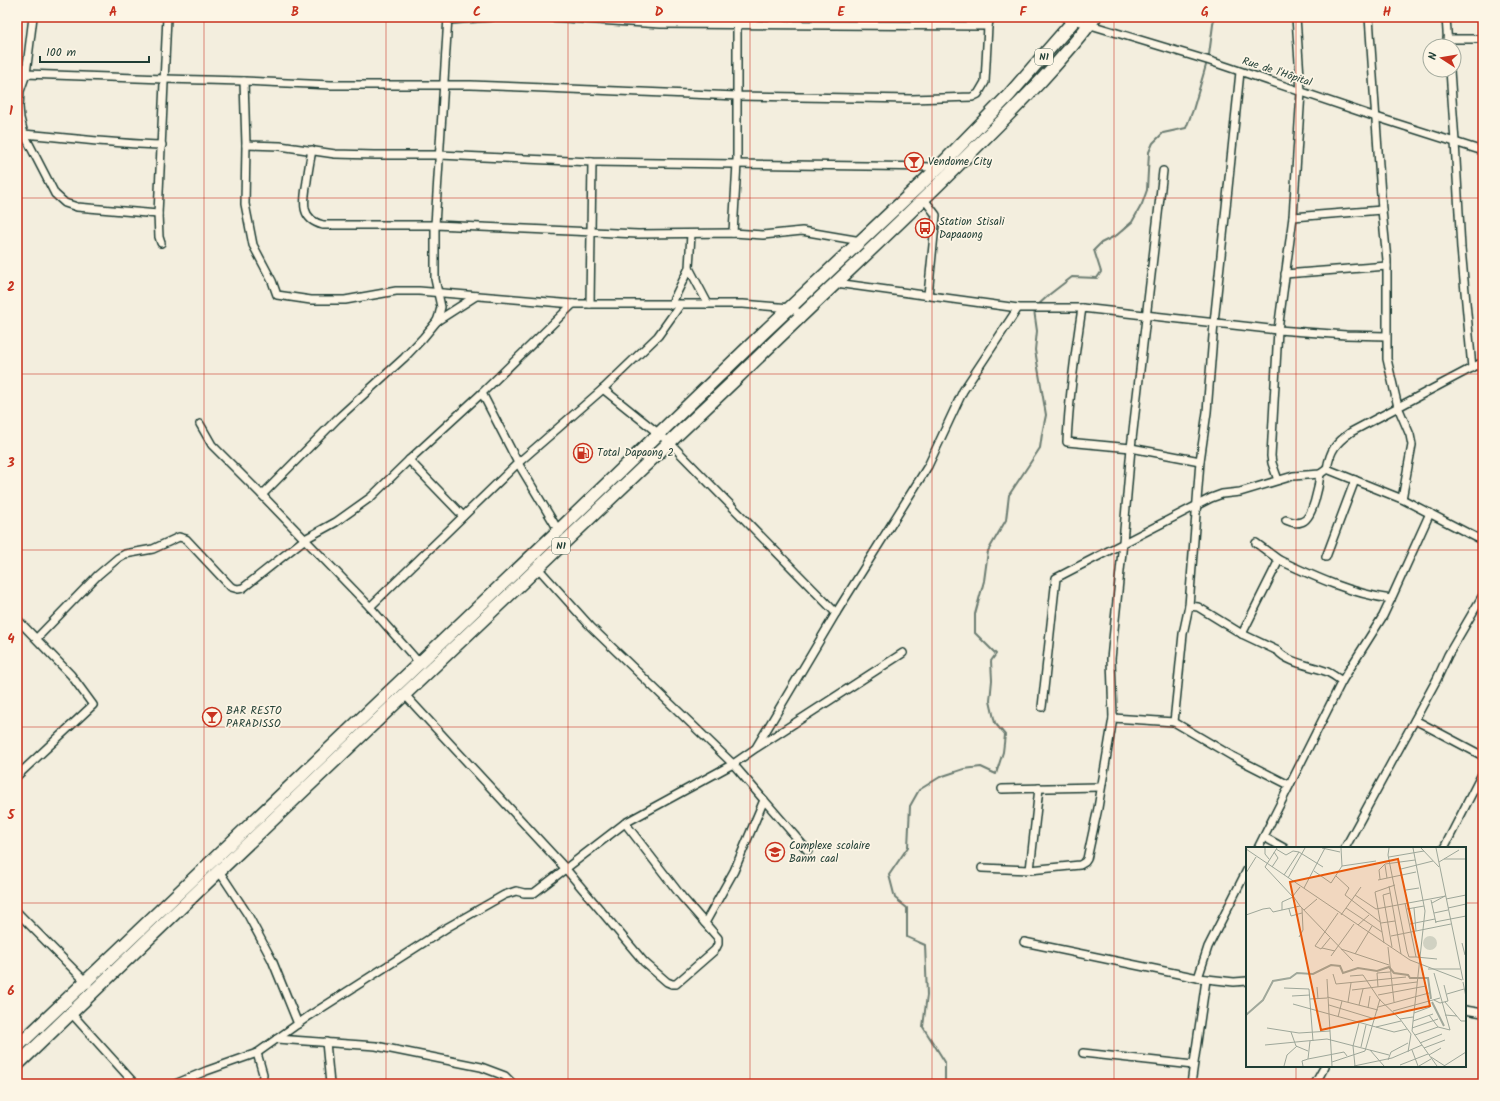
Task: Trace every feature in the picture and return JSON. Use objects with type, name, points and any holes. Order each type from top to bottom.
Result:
[{"type":"highway","name":"N1","points":[[17,1047],[419,663],[669,442],[796,311],[861,241],[939,167],[1009,95],[1072,18]]},
{"type":"highway","name":"N1","points":[[17,1066],[537,567],[562,536],[659,434],[796,311],[836,283],[924,199],[1020,103],[1069,50],[1092,21]]},
{"type":"street","points":[[33,17],[26,74],[20,91],[19,107],[24,134],[55,194],[66,203],[77,207],[158,214]]},
{"type":"street","points":[[161,243],[159,237],[158,214],[167,17]]},
{"type":"street","points":[[437,321],[441,307],[435,279],[435,225],[448,19],[492,17]]},
{"type":"street","points":[[549,17],[661,21],[988,26]]},
{"type":"street","points":[[17,75],[26,74],[331,85],[444,85],[737,96],[912,99],[972,97],[982,90],[985,82],[988,26],[990,17]]},
{"type":"street","points":[[1278,480],[1271,456],[1278,330],[1293,217],[1301,92],[1296,17]]},
{"type":"street","points":[[1369,17],[1387,266],[1387,359],[1398,407],[1410,435],[1412,445],[1402,499]]},
{"type":"street","points":[[1446,17],[1448,38]]},
{"type":"street","name":"Rue de l'Hôpital","points":[[1072,18],[1092,21],[1240,72],[1483,151]]},
{"type":"street","points":[[733,233],[737,163],[736,21]]},
{"type":"street","points":[[1462,41],[1483,39]]},
{"type":"street","points":[[1174,722],[1182,634],[1188,606],[1200,461],[1207,412],[1214,323],[1240,72]]},
{"type":"street","points":[[1451,78],[1461,248],[1472,368]]},
{"type":"street","points":[[244,81],[246,145],[245,204],[250,231],[259,257],[270,276],[277,295],[297,299],[345,300],[396,291],[438,292],[573,304],[743,304],[796,311]]},
{"type":"street","points":[[24,134],[91,142],[162,145]]},
{"type":"street","points":[[246,145],[280,146],[335,154],[440,155],[592,162],[939,167]]},
{"type":"street","points":[[312,150],[304,200],[305,210],[313,222],[323,225],[435,225],[592,232],[691,234],[733,233],[769,235],[810,231],[861,241]]},
{"type":"street","points":[[590,304],[592,162]]},
{"type":"street","points":[[982,868],[1030,870],[1080,865],[1087,859],[1098,808],[1100,787],[1113,718],[1111,659],[1131,448],[1163,171]]},
{"type":"street","points":[[924,199],[936,215],[928,296]]},
{"type":"street","points":[[1293,217],[1382,210]]},
{"type":"street","points":[[670,305],[689,268],[691,234]]},
{"type":"street","points":[[1285,274],[1387,266]]},
{"type":"street","points":[[689,268],[708,304]]},
{"type":"street","points":[[836,283],[1018,308],[1082,308],[1278,330],[1346,335],[1386,336]]},
{"type":"street","points":[[262,495],[341,415],[404,358],[437,321],[476,296]]},
{"type":"street","points":[[37,638],[98,575],[118,558],[126,554],[153,548],[175,538],[183,537],[186,539],[231,587],[238,589],[244,588],[305,539],[336,522],[371,497],[408,460],[482,393],[573,304]]},
{"type":"street","points":[[370,607],[518,463],[603,389],[658,336],[680,305]]},
{"type":"street","points":[[756,748],[836,613],[928,466],[962,391],[1018,308]]},
{"type":"street","points":[[1082,308],[1069,400],[1067,442],[1131,448],[1200,461]]},
{"type":"street","points":[[1042,707],[1056,578],[1196,504],[1222,494],[1240,492],[1297,475],[1320,474],[1327,469],[1329,455],[1340,440],[1352,432],[1483,362]]},
{"type":"street","points":[[603,389],[669,442],[836,613]]},
{"type":"street","points":[[482,393],[518,463],[562,536]]},
{"type":"street","points":[[200,424],[212,445],[370,607],[427,674]]},
{"type":"street","points":[[408,460],[463,516]]},
{"type":"street","points":[[1327,469],[1402,499],[1483,541]]},
{"type":"street","points":[[1286,520],[1294,523],[1302,522],[1308,519],[1316,496],[1320,474]]},
{"type":"street","points":[[1326,557],[1355,480]]},
{"type":"street","points":[[1259,847],[1288,785],[1342,681],[1383,616],[1430,513]]},
{"type":"street","points":[[1256,543],[1279,560],[1339,586],[1370,596],[1391,599]]},
{"type":"street","points":[[1242,634],[1279,560]]},
{"type":"street","points":[[537,567],[591,627],[733,764],[808,851]]},
{"type":"street","points":[[1346,847],[1415,720],[1448,655],[1483,595]]},
{"type":"street","points":[[1188,606],[1198,607],[1242,634],[1278,651],[1282,656],[1306,666],[1327,672],[1342,681]]},
{"type":"street","points":[[17,619],[37,638],[71,675],[94,705],[17,776]]},
{"type":"street","points":[[175,1084],[206,1071],[257,1054],[298,1024],[448,927],[504,895],[516,891],[534,893],[625,823],[733,764],[903,653]]},
{"type":"street","points":[[405,695],[565,868],[644,962],[672,984],[676,984],[715,950],[718,944],[718,938],[682,897],[625,823]]},
{"type":"street","points":[[1113,718],[1174,722],[1232,756],[1288,785]]},
{"type":"street","points":[[1415,720],[1483,756]]},
{"type":"street","points":[[1445,847],[1483,772]]},
{"type":"street","points":[[1002,789],[1100,787]]},
{"type":"street","points":[[1030,870],[1039,788]]},
{"type":"street","points":[[705,923],[734,871],[764,800]]},
{"type":"street","points":[[1264,838],[1282,847]]},
{"type":"street","points":[[219,871],[248,915],[272,960],[298,1024]]},
{"type":"street","points":[[1198,978],[1208,947],[1246,872]]},
{"type":"street","points":[[17,912],[95,990]]},
{"type":"street","points":[[1024,942],[1206,980],[1234,982],[1246,981]]},
{"type":"street","points":[[1191,1084],[1206,980]]},
{"type":"street","points":[[1466,1010],[1483,1013]]},
{"type":"street","points":[[71,1013],[135,1084]]},
{"type":"street","points":[[277,1039],[376,1046],[481,1067],[505,1076],[513,1084]]},
{"type":"street","points":[[326,1042],[330,1084]]},
{"type":"street","points":[[1083,1053],[1193,1065]]},
{"type":"street","points":[[257,1054],[262,1074],[262,1084]]},
{"type":"street","points":[[1315,1084],[1324,1067]]},
{"type":"waterway","points":[[1038,305],[1072,277],[1097,278],[1101,272],[1094,250],[1101,243],[1117,235],[1132,222],[1142,204],[1147,190],[1149,152],[1153,143],[1163,133],[1186,128],[1193,110],[1209,55],[1214,17]]},
{"type":"waterway","points":[[945,1084],[945,1062],[923,1027],[927,995],[925,945],[907,937],[907,908],[895,898],[889,875],[908,847],[910,806],[919,790],[940,777],[964,769],[981,767],[996,774],[1003,752],[1005,735],[995,723],[990,701],[992,680],[991,661],[996,654],[975,633],[975,614],[984,581],[988,551],[1006,520],[1009,495],[1040,448],[1046,415],[1035,350],[1037,331],[1034,310]]},
{"type":"place","name":"Vendome City","points":[[914,162]]},
{"type":"place","name":"Station Stisali Dapaaong","points":[[925,228]]},
{"type":"place","name":"Total Dapaong 2","points":[[583,453]]},
{"type":"place","name":"BAR RESTO PARADISSO","points":[[212,717]]},
{"type":"place","name":"Complexe scolaire Banm caal","points":[[775,852]]}]
